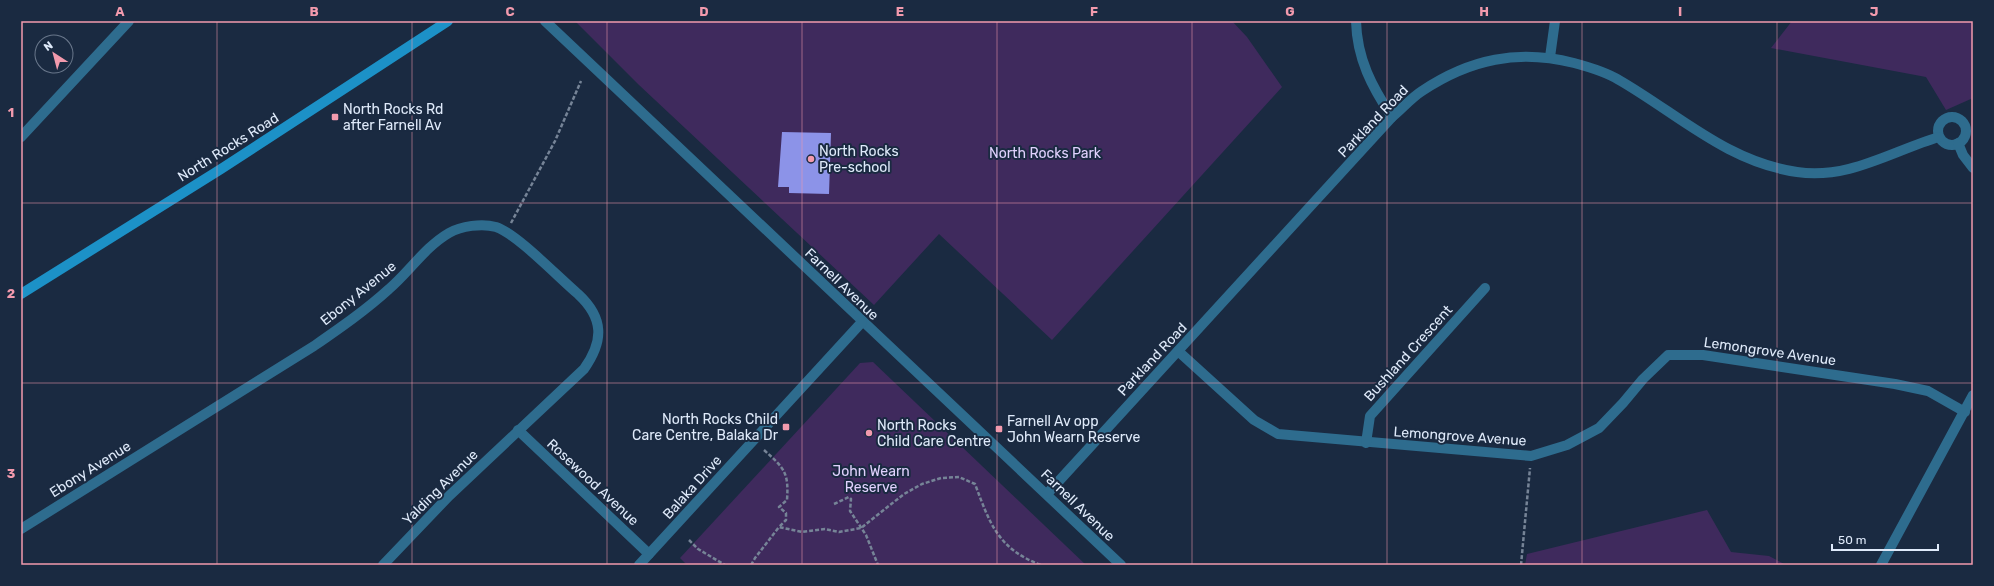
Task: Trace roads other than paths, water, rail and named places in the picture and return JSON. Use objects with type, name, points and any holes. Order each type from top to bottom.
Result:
[{"type":"main road","name":"North Rocks Road","points":[[21,294],[241,156],[448,21]]},
{"type":"street","points":[[21,136],[129,21]]},
{"type":"street","name":"Farnell Avenue","points":[[545,21],[1120,565]]},
{"type":"street","points":[[1356,21],[1363,66],[1376,93],[1392,117]]},
{"type":"street","points":[[1550,57],[1555,21]]},
{"type":"street","name":"Parkland Road","points":[[1046,494],[1392,117],[1420,92],[1445,77],[1479,63],[1512,57],[1550,57],[1588,67],[1618,79],[1718,144],[1756,162],[1779,169],[1820,174],[1837,171],[1878,160],[1939,137]]},
{"type":"street","points":[[1955,117],[1969,124],[1966,134],[1958,143],[1950,145],[1939,137],[1938,128],[1942,121],[1946,118],[1955,117]]},
{"type":"street","points":[[1958,143],[1963,155],[1973,168]]},
{"type":"street","name":"Ebony Avenue","points":[[21,529],[314,346],[352,320],[390,289],[428,249],[449,233],[473,226],[486,225],[506,232],[587,303],[594,313],[599,333],[597,345],[592,357],[584,369],[518,430]]},
{"type":"street","name":"Bushland Crescent","points":[[1366,443],[1370,416],[1485,288]]},
{"type":"street","name":"Balaka Drive","points":[[639,565],[862,322]]},
{"type":"street","name":"Lemongrove Avenue","points":[[1178,351],[1254,420],[1278,434],[1366,443],[1531,456],[1567,445],[1599,428],[1643,379],[1668,354],[1703,355],[1895,384],[1928,391],[1965,412]]},
{"type":"street","points":[[1881,565],[1973,395]]},
{"type":"street","name":"Rosewood Avenue","points":[[518,430],[649,554]]},
{"type":"street","name":"Yalding Avenue","points":[[383,565],[449,496],[518,430]]},
{"type":"place","name":"North Rocks Rd after Farnell Av","points":[[335,117]]},
{"type":"place","name":"North Rocks Pre-school","points":[[811,159]]},
{"type":"place","name":"North Rocks Child Care Centre, Balaka Dr","points":[[786,427]]},
{"type":"place","name":"Farnell Av opp John Wearn Reserve","points":[[999,429]]},
{"type":"place","name":"North Rocks Child Care Centre","points":[[869,433]]},
{"type":"park label","name":"North Rocks Park","points":[[1045,153]]},
{"type":"park label","name":"John Wearn Reserve","points":[[871,480]]}]
